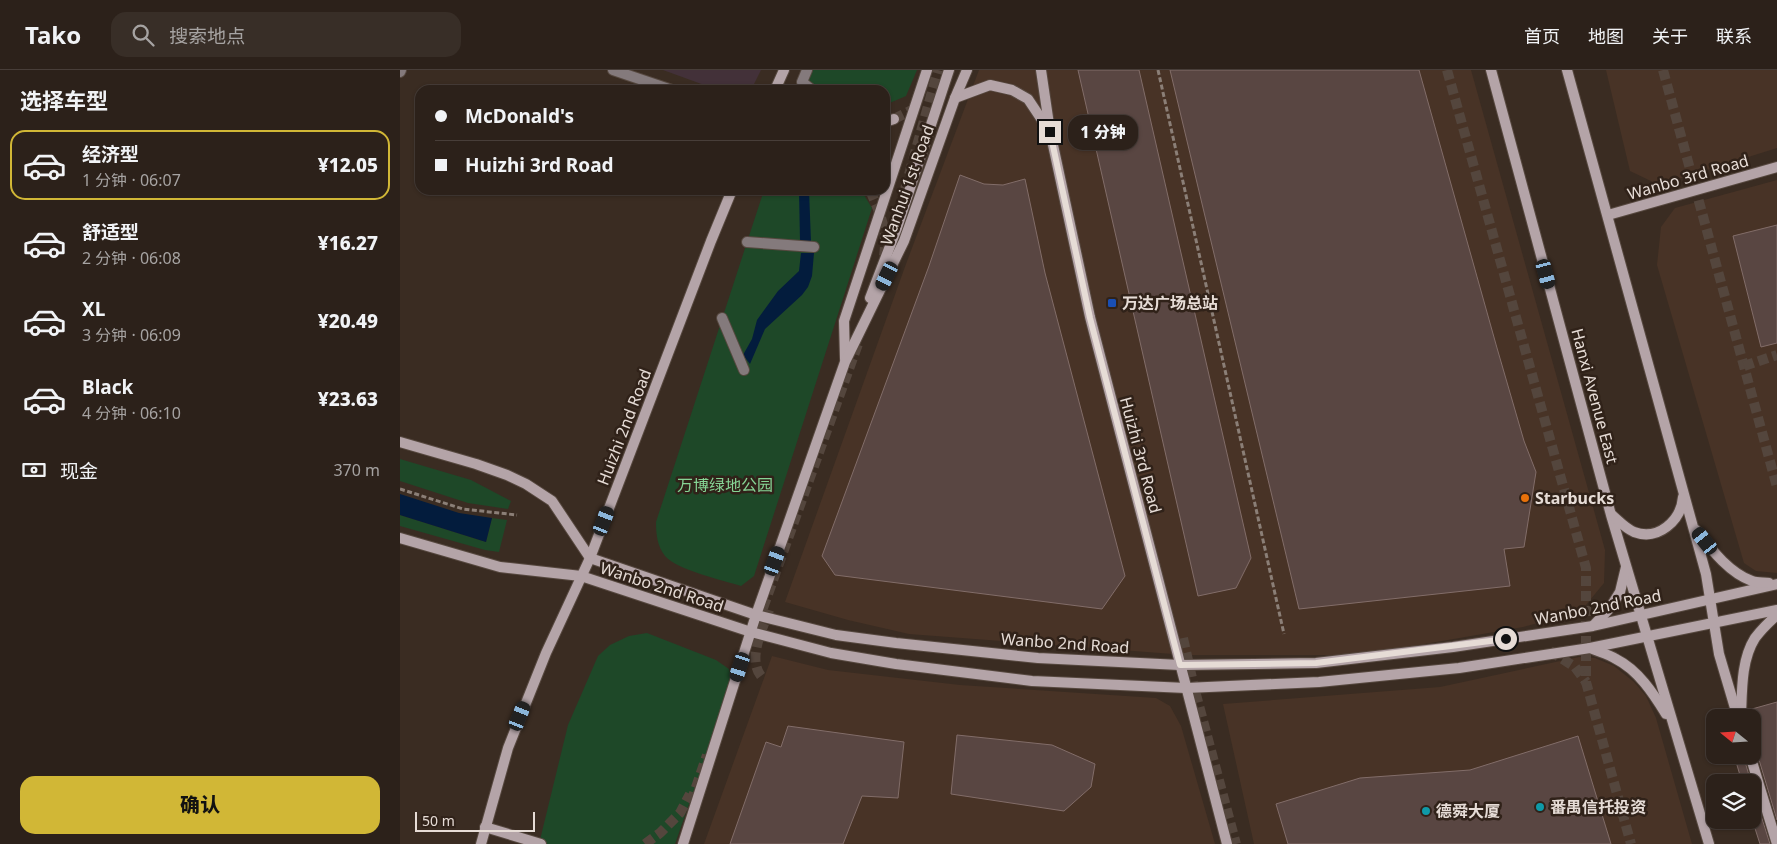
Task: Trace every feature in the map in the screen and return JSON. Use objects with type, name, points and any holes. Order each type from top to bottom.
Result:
[{"type":"street","points":[[613,70],[657,85]]},
{"type":"street","points":[[777,85],[784,70]]},
{"type":"street","points":[[806,85],[802,82],[807,70]]},
{"type":"street","name":"Wanhui 1st Road","points":[[890,182],[927,70]]},
{"type":"street","points":[[845,362],[897,228],[948,70]]},
{"type":"street","name":"Wanhui 1st Road","points":[[683,844],[756,615],[845,362],[904,241],[955,98],[967,70]]},
{"type":"street","name":"Huizhi 3rd Road","points":[[1041,70],[1050,132],[1090,318],[1226,844]]},
{"type":"street","name":"Hanxi Avenue East","points":[[1491,70],[1611,514],[1709,844]]},
{"type":"street","points":[[1568,70],[1706,574],[1719,654],[1737,709]]},
{"type":"street","points":[[955,98],[990,85],[1012,90],[1028,99],[1050,132]]},
{"type":"street","name":"Wanbo 3rd Road","points":[[1608,215],[1777,167]]},
{"type":"street","name":"Huizhi 2nd Road","points":[[481,844],[508,748],[546,653],[580,576],[590,558],[730,195]]},
{"type":"street","name":"Wanhui 1st Road","points":[[845,362],[844,322],[886,195]]},
{"type":"street","points":[[747,242],[814,247]]},
{"type":"street","points":[[722,318],[744,370]]},
{"type":"street","name":"Wanbo 2nd Road","points":[[400,442],[476,464],[526,484],[552,501],[590,558],[756,615],[836,635],[1038,658],[1180,665],[1316,663],[1453,647],[1593,626],[1777,584]]},
{"type":"street","points":[[1611,514],[1624,527],[1634,532],[1646,535],[1657,532],[1669,525],[1678,515],[1684,494]]},
{"type":"street","points":[[1693,527],[1716,555],[1736,572],[1753,581],[1777,584]]},
{"type":"street","name":"Wanbo 2nd Road","points":[[400,538],[500,568],[580,576],[751,632],[831,653],[896,664],[1032,681],[1186,688],[1319,682],[1459,668],[1590,648],[1777,610]]},
{"type":"street","points":[[1593,626],[1610,608],[1620,592],[1626,564]]},
{"type":"street","points":[[1741,709],[1743,676],[1747,658],[1754,640],[1777,615]]},
{"type":"street","points":[[1590,648],[1618,659],[1639,676],[1654,694],[1673,724]]},
{"type":"street","points":[[1753,764],[1777,844]]},
{"type":"street","points":[[486,828],[541,844]]},
{"type":"path","points":[[1158,70],[1284,634]]},
{"type":"path","points":[[400,489],[463,509],[516,514]]},
{"type":"shaded area","points":[[663,70],[761,70],[754,85],[704,85]]},
{"type":"shaded area","points":[[979,70],[1471,70],[1605,550],[1604,583],[1581,611],[1523,627],[1361,655],[1186,655],[909,634],[848,620],[785,602],[906,264]]},
{"type":"shaded area","points":[[1606,70],[1777,70],[1777,148],[1678,179],[1653,182],[1630,171]]},
{"type":"shaded area","points":[[1777,180],[1777,573],[1756,571],[1744,563],[1657,265],[1661,227],[1675,208]]},
{"type":"shaded area","points":[[772,656],[828,670],[960,685],[1156,698],[1170,706],[1181,726],[1215,844],[704,844]]},
{"type":"shaded area","points":[[1579,657],[1595,658],[1614,666],[1634,682],[1646,696],[1656,718],[1692,844],[1254,844],[1223,704],[1440,687]]},
{"type":"green space","points":[[803,70],[917,70],[906,96],[890,103],[890,85],[798,85]]},
{"type":"green space","name":"万博绿地公园","points":[[762,195],[864,195],[872,208],[754,576],[741,586],[679,566],[665,556],[660,548],[656,522]]},
{"type":"green space","points":[[400,459],[471,480],[511,501],[508,509],[468,503],[400,481]]},
{"type":"green space","points":[[400,515],[486,542],[492,518],[507,520],[499,552],[485,550],[400,526]]},
{"type":"green space","points":[[647,633],[716,660],[729,669],[732,681],[675,844],[539,844],[568,725],[598,656],[610,645],[629,636]]},
{"type":"water","points":[[799,195],[809,195],[811,242],[800,241]]},
{"type":"water","points":[[801,253],[814,253],[812,276],[808,287],[802,295],[765,329],[750,364],[743,355],[752,339],[757,320],[778,291],[799,271]]},
{"type":"water","points":[[400,494],[459,513],[492,518],[486,542],[400,515]]},
{"type":"building","points":[[1078,70],[1139,70],[1251,558],[1236,588],[1198,596]]},
{"type":"building","points":[[1170,70],[1419,70],[1524,441],[1536,472],[1524,547],[1504,549],[1510,586],[1299,609]]},
{"type":"building","points":[[960,175],[984,184],[1003,185],[1025,179],[1045,273],[1125,576],[1102,609],[835,575],[822,556],[929,266]]},
{"type":"building","points":[[1777,225],[1777,343],[1761,347],[1733,236]]},
{"type":"building","points":[[1777,702],[1777,820],[1760,764],[1761,709],[1752,709]]},
{"type":"building","points":[[788,726],[904,742],[898,798],[862,796],[843,844],[730,844],[766,742],[781,747]]},
{"type":"building","points":[[957,735],[1052,745],[1095,764],[1091,787],[1064,811],[951,794]]},
{"type":"building","points":[[1578,736],[1611,844],[1288,844],[1276,804],[1360,778],[1470,770]]},
{"type":"building","points":[[1737,764],[1746,764],[1749,774],[1740,774]]},
{"type":"building","points":[[1761,816],[1770,844],[1760,844],[1755,829],[1761,829]]},
{"type":"tunnel","points":[[905,189],[938,70]]},
{"type":"tunnel","points":[[1447,70],[1586,568],[1586,682],[1631,844]]},
{"type":"tunnel","points":[[1663,70],[1777,487]]},
{"type":"tunnel","points":[[894,119],[920,106]]},
{"type":"tunnel","points":[[872,195],[884,230],[884,256]]},
{"type":"tunnel","points":[[763,608],[858,344]]},
{"type":"tunnel","points":[[1744,366],[1777,355]]},
{"type":"tunnel","points":[[761,676],[757,669],[756,652],[760,634],[769,610]]},
{"type":"tunnel","points":[[1183,638],[1194,687]]},
{"type":"tunnel","points":[[1550,651],[1575,667],[1586,682]]},
{"type":"tunnel","points":[[1203,687],[1194,687],[1236,844]]},
{"type":"tunnel","points":[[691,802],[707,755]]},
{"type":"tunnel","points":[[645,844],[660,833],[680,813],[690,794]]},
{"type":"place","name":"万达广场总站","points":[[1112,303]]},
{"type":"place","name":"Starbucks","points":[[1525,498]]},
{"type":"place","name":"番禺信托投资","points":[[1540,807]]},
{"type":"place","name":"德舜大厦","points":[[1426,811]]},
{"type":"route","points":[[1050,132],[1090,318],[1180,665],[1316,663],[1506,639]]}]
